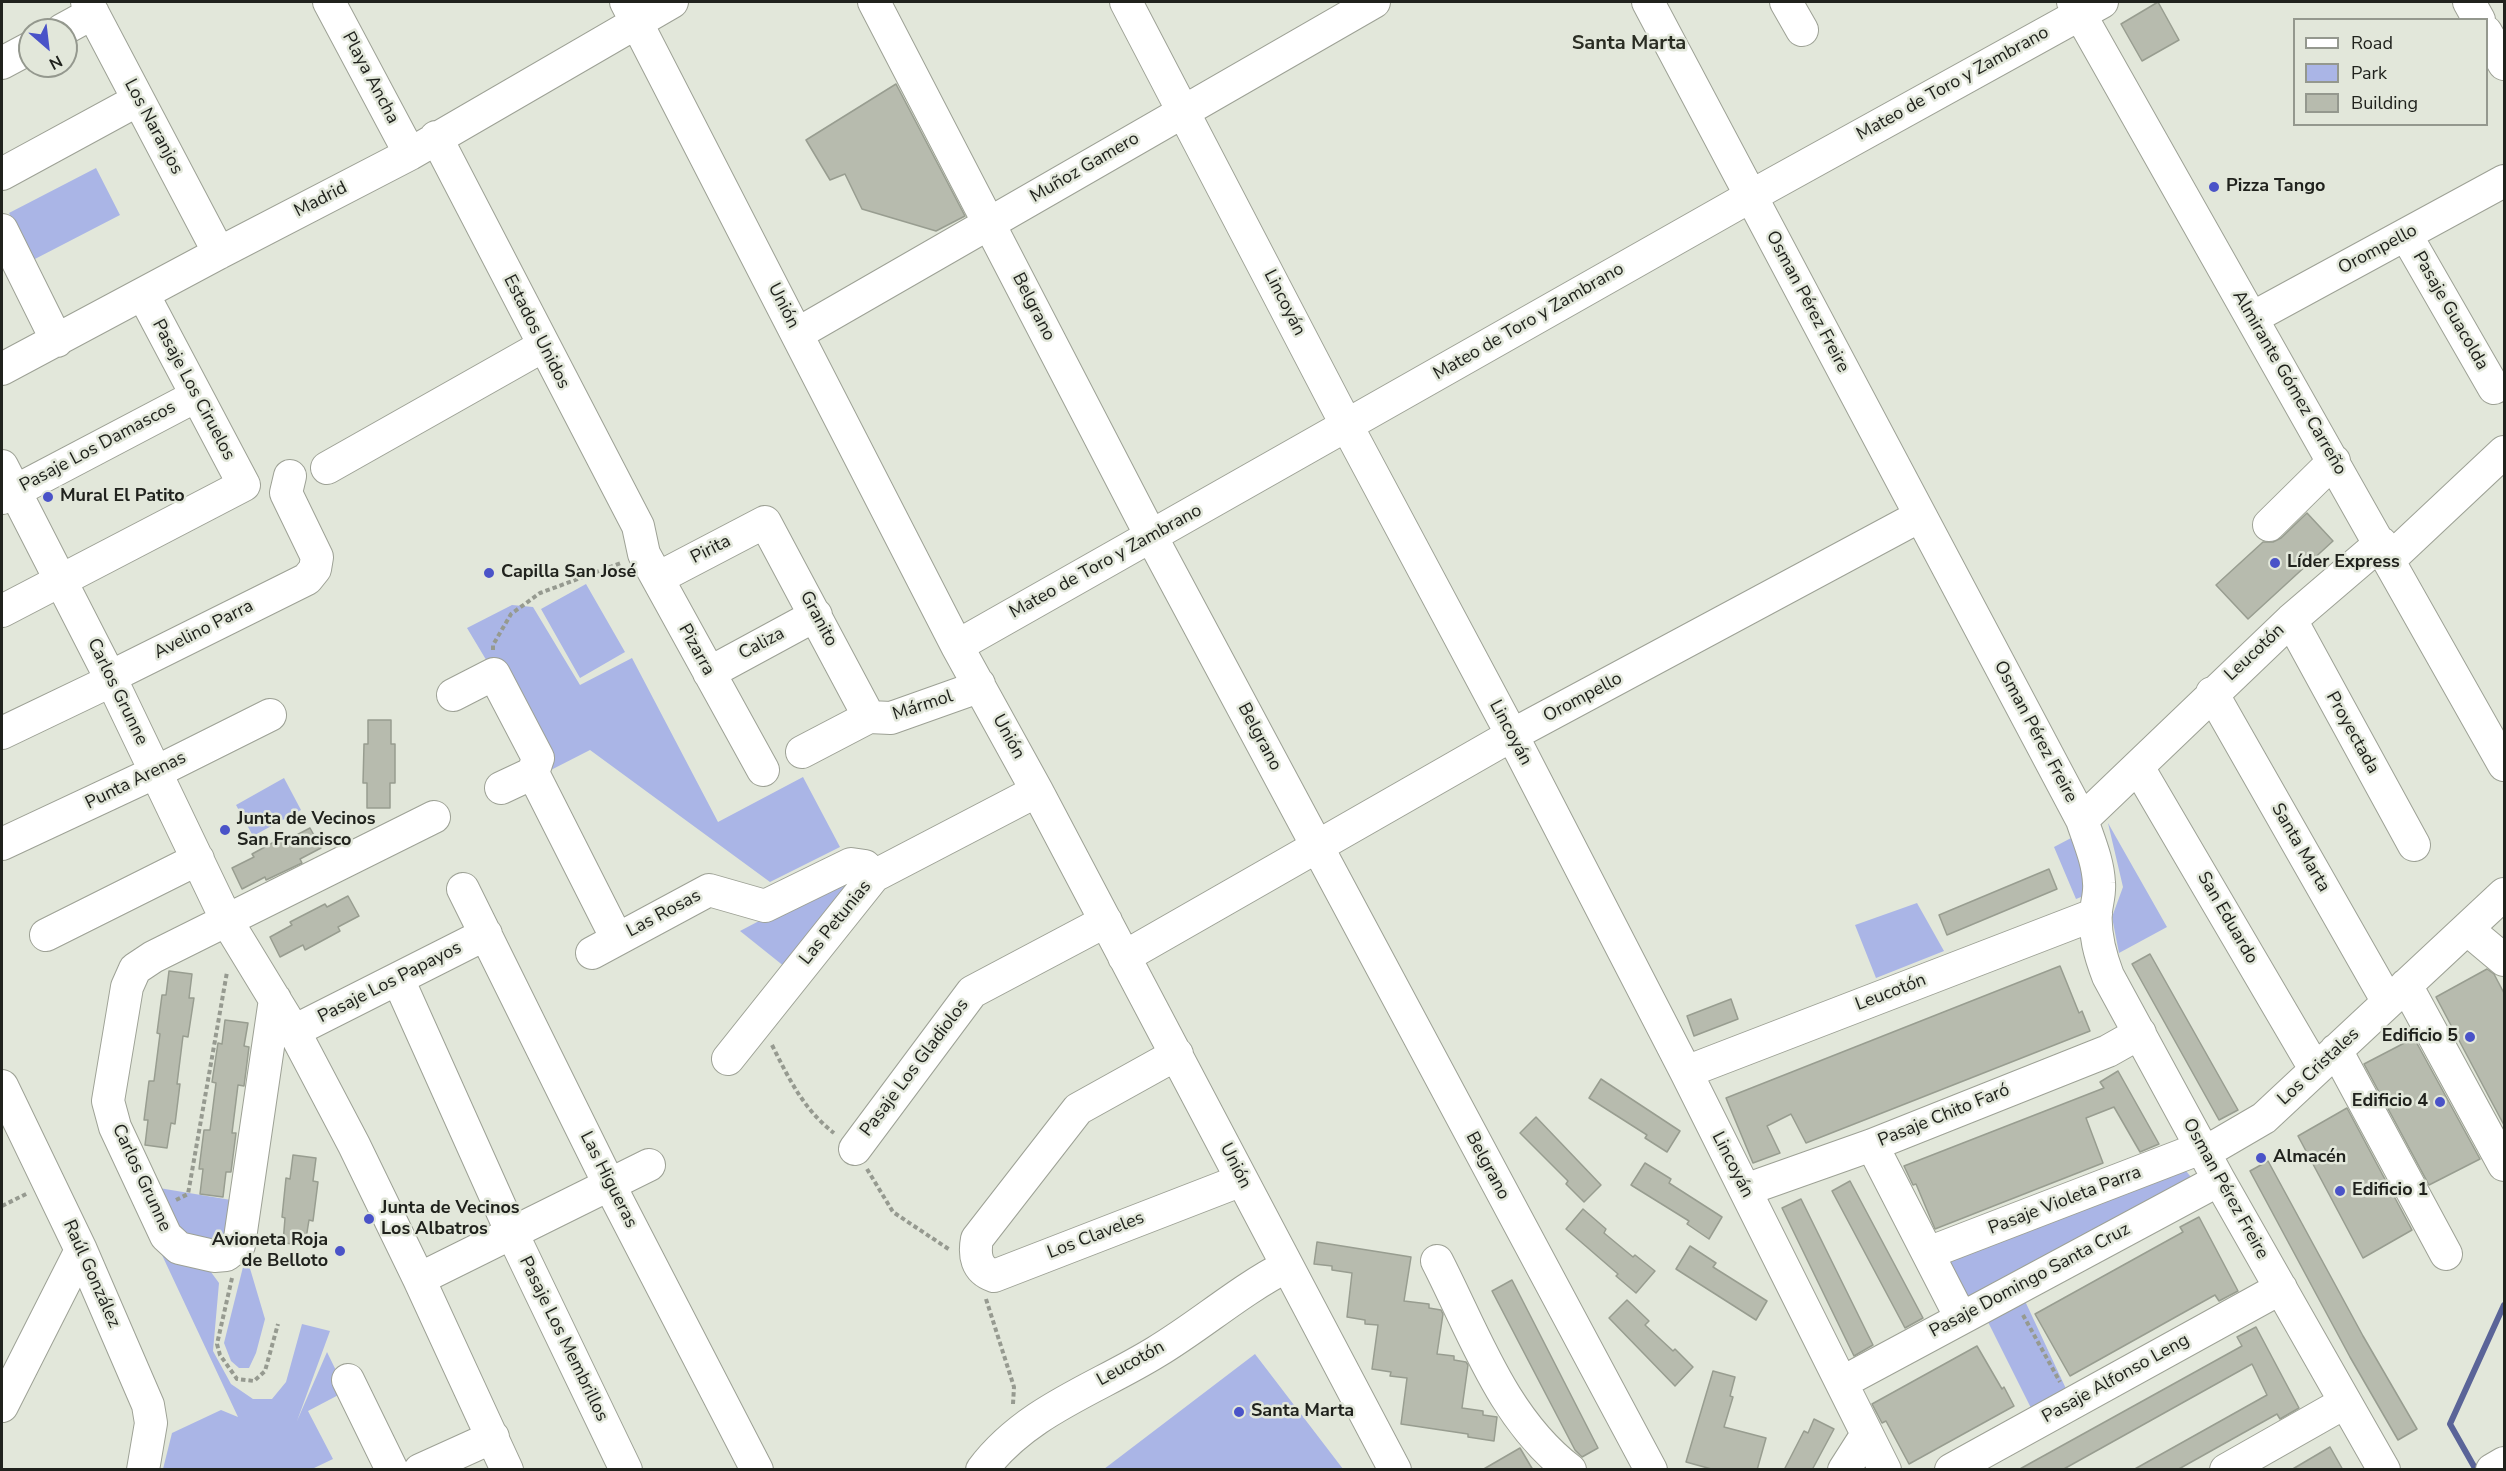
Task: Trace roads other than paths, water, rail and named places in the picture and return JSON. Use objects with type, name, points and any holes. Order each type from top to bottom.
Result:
[{"type":"street","name":"Playa Ancha","points":[[329,2],[410,154]]},
{"type":"street","name":"Madrid","points":[[2,369],[410,154],[631,12],[672,2]]},
{"type":"street","name":"Belgrano","points":[[874,2],[1151,536],[1318,848],[1639,1464]]},
{"type":"street","name":"Lincoyán","points":[[1126,2],[1347,426],[1512,735],[1686,1072],[1885,1470]]},
{"type":"street","name":"Muñoz Gamero","points":[[797,334],[1374,2]]},
{"type":"street","name":"Osman Pérez Freire","points":[[1648,2],[2082,820],[2097,863],[2099,886],[2096,914],[2101,957],[2139,1033],[2344,1403],[2384,1470]]},
{"type":"street","points":[[1786,2],[1802,30]]},
{"type":"street","points":[[2469,2],[2478,18]]},
{"type":"street","name":"Mateo de Toro y Zambrano","points":[[957,646],[2085,6]]},
{"type":"street","name":"Almirante Gómez Carreño","points":[[2085,6],[2252,318],[2505,765]]},
{"type":"street","points":[[77,18],[90,7]]},
{"type":"street","name":"Los Naranjos","points":[[90,7],[219,253]]},
{"type":"street","name":"Unión","points":[[631,12],[957,646],[1177,1054],[1395,1470]]},
{"type":"street","points":[[2488,34],[2505,64]]},
{"type":"street","points":[[2,63],[18,54]]},
{"type":"street","points":[[2,174],[138,100]]},
{"type":"street","name":"Estados Unidos","points":[[436,138],[647,552]]},
{"type":"street","name":"Orompello","points":[[2252,318],[2505,181]]},
{"type":"street","points":[[2,231],[57,341]]},
{"type":"street","name":"Pasaje Guacolda","points":[[2406,235],[2494,388]]},
{"type":"street","name":"Pasaje Los Ciruelos","points":[[60,581],[244,485],[143,294]]},
{"type":"street","points":[[327,468],[543,346]]},
{"type":"street","name":"Pasaje Los Damascos","points":[[6,485],[195,396]]},
{"type":"street","name":"Leucotón","points":[[2082,820],[2212,693],[2291,620],[2385,551],[2505,452]]},
{"type":"street","points":[[2269,525],[2334,461]]},
{"type":"street","name":"Avelino Parra","points":[[2,733],[98,687],[110,677],[308,579],[315,569],[317,557],[286,494],[290,476]]},
{"type":"street","name":"Carlos Grunne","points":[[6,485],[110,677],[227,921],[294,1031],[354,1145],[507,1470]]},
{"type":"street","name":"Orompello","points":[[1124,957],[1512,735],[1920,516]]},
{"type":"street","name":"Pirita","points":[[647,552],[765,522]]},
{"type":"street","name":"Granito","points":[[765,522],[869,717]]},
{"type":"street","name":"Pizarra","points":[[647,552],[709,673],[763,770]]},
{"type":"street","points":[[2,611],[60,581]]},
{"type":"street","name":"Caliza","points":[[709,673],[816,615]]},
{"type":"street","name":"Proyectada","points":[[2291,620],[2414,845]]},
{"type":"street","name":"Las Rosas","points":[[453,695],[494,674],[538,758],[533,773],[605,946],[709,890],[765,906],[851,864],[865,866],[874,876]]},
{"type":"street","name":"Mármol","points":[[802,752],[869,717],[891,718],[967,691],[979,684]]},
{"type":"street","name":"Santa Marta","points":[[2212,693],[2505,1165]]},
{"type":"street","name":"Punta Arenas","points":[[2,844],[156,772],[270,715]]},
{"type":"street","name":"San Eduardo","points":[[2138,767],[2326,1060],[2446,1254]]},
{"type":"street","points":[[501,788],[533,773]]},
{"type":"street","name":"Las Petunias","points":[[728,1059],[874,876],[1037,791]]},
{"type":"street","name":"Carlos Grunne","points":[[274,999],[239,1245],[226,1255],[214,1256],[179,1248],[166,1236],[115,1128],[108,1101],[127,987],[135,969],[153,957],[434,817]]},
{"type":"street","points":[[46,935],[198,859]]},
{"type":"street","name":"Las Higueras","points":[[463,889],[609,1184],[757,1470]]},
{"type":"street","name":"Los Cristales","points":[[2208,1160],[2264,1118],[2505,894]]},
{"type":"street","name":"Leucotón","points":[[1686,1072],[2096,914]]},
{"type":"street","name":"Pasaje Los Gladiolos","points":[[855,1149],[972,992],[1106,921]]},
{"type":"street","points":[[2467,928],[2505,960]]},
{"type":"street","name":"Pasaje Los Papayos","points":[[294,1031],[486,934]]},
{"type":"street","name":"Pasaje Los Membrillos","points":[[398,979],[511,1232],[626,1470]]},
{"type":"street","name":"Pasaje Chito Faró","points":[[1745,1190],[1872,1145],[2108,1052],[2139,1033]]},
{"type":"street","name":"Los Claveles","points":[[1177,1054],[1078,1109],[977,1251],[985,1273],[994,1276],[1242,1180]]},
{"type":"street","name":"Raúl González","points":[[2,1086],[81,1250],[148,1405],[151,1423],[142,1470]]},
{"type":"street","points":[[1872,1145],[1961,1318]]},
{"type":"street","name":"Pasaje Violeta Parra","points":[[1928,1254],[2208,1160]]},
{"type":"street","name":"Pasaje Domingo Santa Cruz","points":[[1843,1383],[2010,1291],[2208,1160]]},
{"type":"street","points":[[419,1279],[649,1165]]},
{"type":"street","points":[[2,1406],[81,1250]]},
{"type":"street","points":[[1437,1261],[1497,1384],[1549,1453],[1570,1470]]},
{"type":"street","name":"Leucotón","points":[[982,1470],[1020,1429],[1080,1392],[1156,1352],[1261,1279],[1287,1266]]},
{"type":"street","name":"Pasaje Alfonso Leng","points":[[1951,1470],[2281,1288]]},
{"type":"street","points":[[348,1380],[392,1470]]},
{"type":"street","points":[[2226,1470],[2344,1403]]},
{"type":"street","points":[[1844,1470],[1867,1434]]},
{"type":"street","points":[[420,1470],[493,1437]]},
{"type":"waterway","points":[[2476,1470],[2450,1424],[2504,1305]]},
{"type":"place","name":"Pizza Tango","points":[[2214,187]]},
{"type":"place","name":"Mural El Patito","points":[[48,497]]},
{"type":"place","name":"Líder Express","points":[[2275,563]]},
{"type":"place","name":"Capilla San José","points":[[489,573]]},
{"type":"place","name":"Junta de Vecinos San Francisco","points":[[225,830]]},
{"type":"place","name":"Edificio 5","points":[[2470,1037]]},
{"type":"place","name":"Edificio 4","points":[[2440,1102]]},
{"type":"place","name":"Almacén","points":[[2261,1158]]},
{"type":"place","name":"Edificio 1","points":[[2340,1191]]},
{"type":"place","name":"Junta de Vecinos Los Albatros","points":[[369,1219]]},
{"type":"place","name":"Avioneta Roja de Belloto","points":[[340,1251]]},
{"type":"place","name":"Santa Marta","points":[[1239,1412]]},
{"type":"district","name":"Santa Marta","points":[[1629,44]]}]
